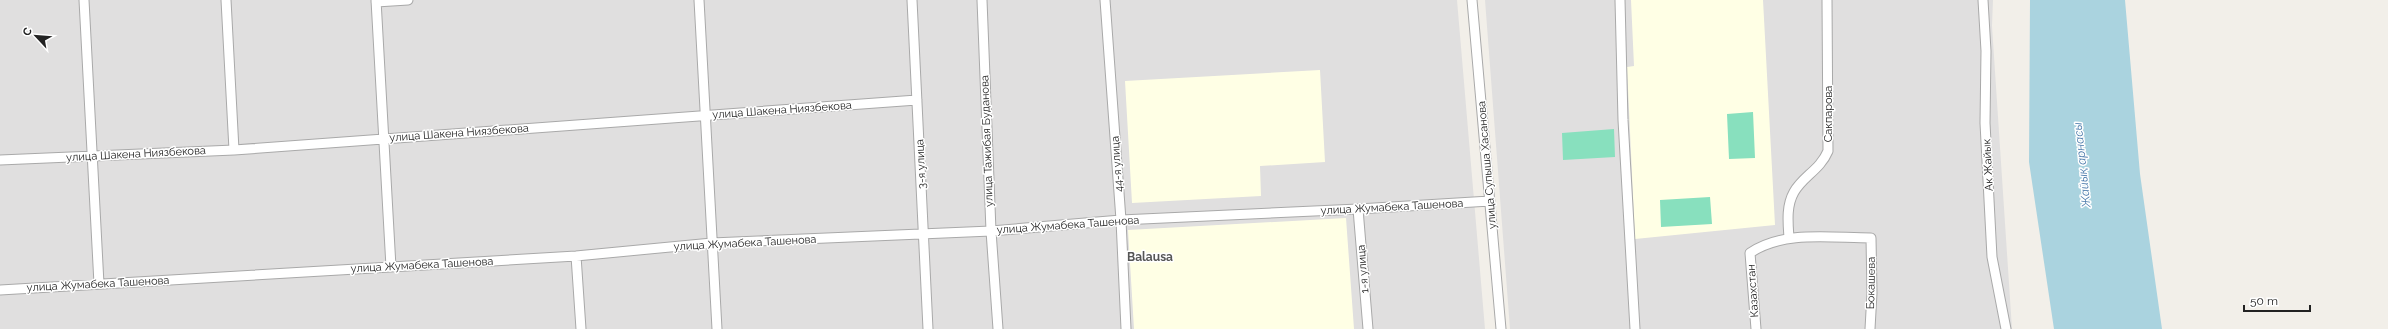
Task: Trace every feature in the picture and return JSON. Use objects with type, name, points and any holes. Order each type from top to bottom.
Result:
[{"type":"street","points":[[84,0],[99,284]]},
{"type":"street","points":[[226,0],[234,150]]},
{"type":"street","points":[[391,267],[376,1],[408,0]]},
{"type":"street","points":[[698,0],[717,329]]},
{"type":"street","name":"3-я улица","points":[[912,0],[928,329]]},
{"type":"street","name":"улица Тажибая Буданова","points":[[982,0],[991,230],[998,329]]},
{"type":"street","name":"44-я улица","points":[[1105,0],[1121,220],[1126,329]]},
{"type":"street","name":"улица Супыша Хасанова","points":[[1472,0],[1501,329]]},
{"type":"street","points":[[1620,0],[1623,120],[1635,329]]},
{"type":"street","name":"Сакпарова","points":[[1788,238],[1788,208],[1794,191],[1823,162],[1828,151],[1827,0]]},
{"type":"street","name":"Ак Жайык","points":[[1983,0],[1986,51],[1985,123],[1992,257],[2006,329]]},
{"type":"street","name":"улица Шакена Ниязбекова","points":[[0,160],[234,150],[917,100]]},
{"type":"street","name":"улица Жумабека Ташенова","points":[[0,290],[576,256],[712,243],[991,230],[1121,220],[1358,209],[1490,201]]},
{"type":"street","name":"1-я улица","points":[[1358,209],[1368,329]]},
{"type":"street","name":"Бокашева","points":[[1788,238],[1871,238],[1872,293],[1870,329]]},
{"type":"street","name":"Казахстан","points":[[1756,329],[1750,253],[1763,245],[1788,238]]},
{"type":"street","points":[[576,256],[581,329]]},
{"type":"shaded area","points":[[0,0],[1457,0],[1485,329],[0,329]]},
{"type":"shaded area","points":[[1485,0],[1993,0],[1992,26],[2012,329],[1510,329]]},
{"type":"shaded area","points":[[1631,0],[1763,0],[1775,225],[1635,239],[1627,67],[1634,66]]},
{"type":"shaded area","points":[[1320,70],[1325,162],[1260,166],[1261,196],[1132,203],[1125,81]]},
{"type":"shaded area","points":[[1346,218],[1354,329],[1134,329],[1128,230]]},
{"type":"green space","points":[[1753,112],[1755,158],[1729,159],[1727,114]]},
{"type":"green space","points":[[1614,129],[1615,157],[1563,160],[1562,133]]},
{"type":"green space","points":[[1710,197],[1712,224],[1661,227],[1660,200]]},
{"type":"water","name":"Жайық арнасы","points":[[2030,0],[2125,0],[2140,174],[2162,329],[2054,329],[2029,162]]},
{"type":"district","name":"Balausa","points":[[1150,257]]}]
